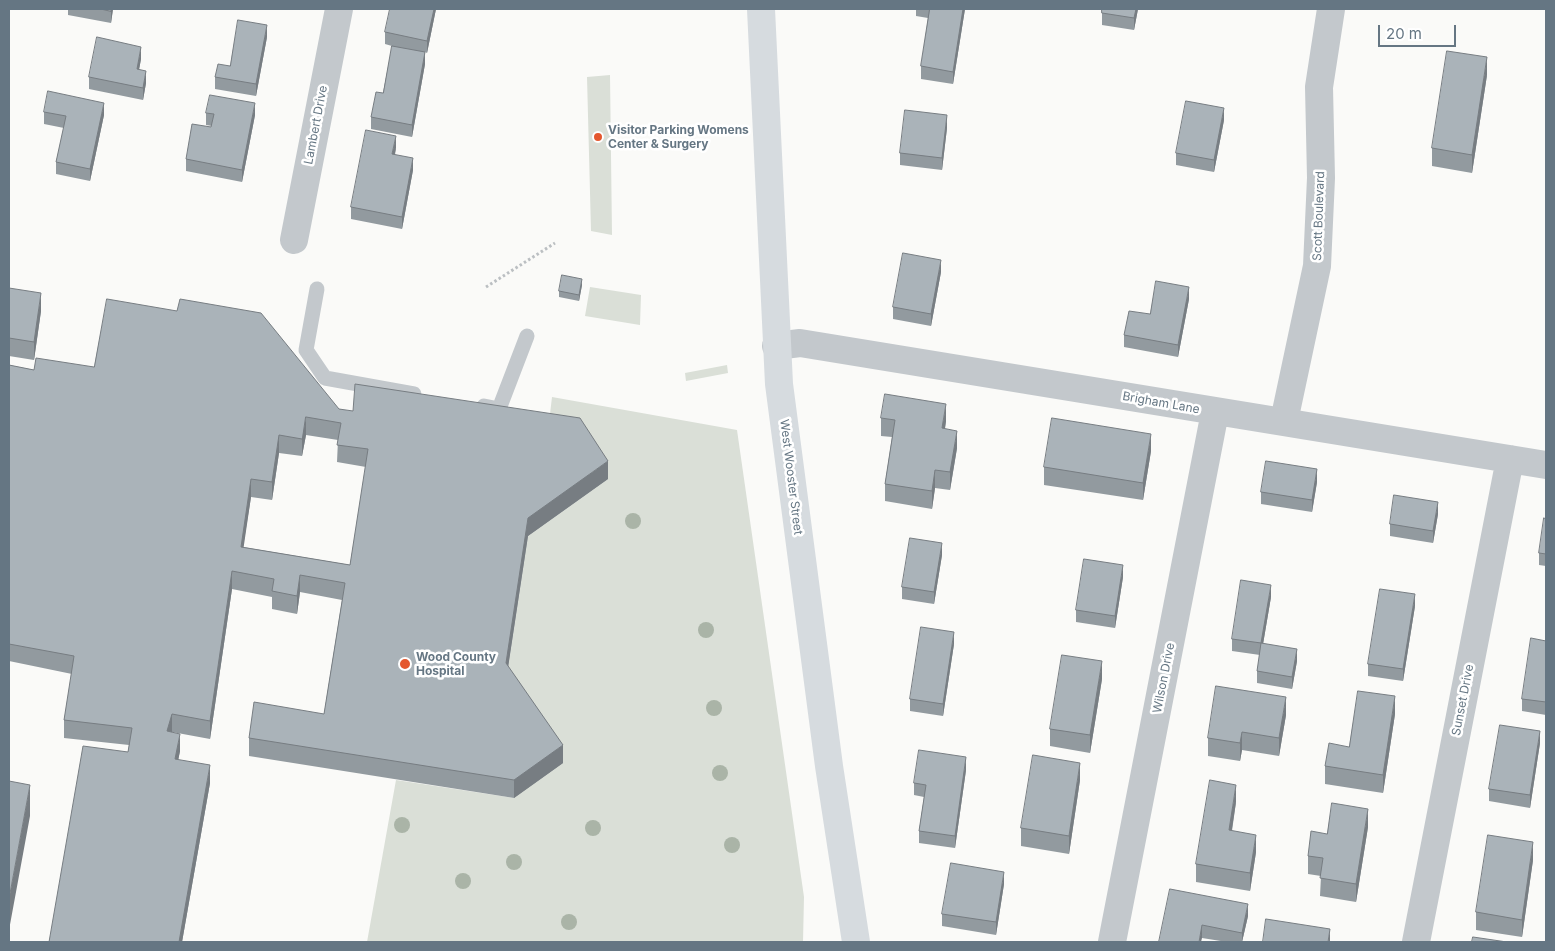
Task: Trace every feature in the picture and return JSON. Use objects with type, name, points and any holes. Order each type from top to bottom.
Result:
[{"type":"main road","name":"West Wooster Street","points":[[761,9],[776,346],[828,756],[856,942]]},
{"type":"street","name":"Lambert Drive","points":[[294,240],[339,9]]},
{"type":"street","name":"Scott Boulevard","points":[[1284,421],[1317,266],[1321,178],[1319,87],[1332,9]]},
{"type":"street","name":"Brigham Lane","points":[[776,346],[800,343],[1215,412],[1284,421],[1546,466]]},
{"type":"street","name":"Wilson Drive","points":[[1112,942],[1215,412]]},
{"type":"street","name":"Sunset Drive","points":[[1416,942],[1510,459]]},
{"type":"lane","points":[[317,289],[306,350],[325,378],[432,397]]},
{"type":"lane","points":[[470,404],[499,409],[527,336]]},
{"type":"path","points":[[486,287],[555,244]]},
{"type":"shaded area","points":[[610,75],[612,235],[591,231],[587,77]]},
{"type":"shaded area","points":[[590,287],[641,295],[640,325],[585,316]]},
{"type":"shaded area","points":[[727,365],[728,373],[686,381],[685,373]]},
{"type":"shaded area","points":[[552,397],[737,430],[804,897],[803,942],[367,942],[396,780],[514,798],[506,681],[528,536],[608,479],[548,431]]},
{"type":"building","points":[[390,9],[434,9],[427,41],[385,32]]},
{"type":"building","points":[[930,9],[963,9],[953,72],[921,66]]},
{"type":"building","points":[[1102,9],[1136,9],[1134,18],[1102,13]]},
{"type":"building","points":[[238,20],[267,25],[256,84],[215,77],[218,64],[230,66]]},
{"type":"building","points":[[97,37],[141,47],[137,69],[146,71],[143,88],[89,77]]},
{"type":"building","points":[[392,46],[425,52],[412,125],[371,117],[376,92],[383,93]]},
{"type":"building","points":[[1447,51],[1487,57],[1472,155],[1432,148]]},
{"type":"building","points":[[48,91],[104,103],[90,169],[56,162],[66,116],[44,112]]},
{"type":"building","points":[[210,95],[255,103],[242,170],[186,159],[192,124],[211,127],[214,114],[206,113]]},
{"type":"building","points":[[1186,101],[1224,108],[1214,160],[1176,153]]},
{"type":"building","points":[[905,110],[947,115],[942,158],[900,153]]},
{"type":"building","points":[[366,130],[396,136],[392,154],[413,158],[402,217],[351,207]]},
{"type":"building","points":[[903,253],[941,260],[931,314],[893,307]]},
{"type":"building","points":[[562,275],[582,279],[579,295],[559,291]]},
{"type":"building","points":[[1156,281],[1189,287],[1178,345],[1124,335],[1129,311],[1150,314]]},
{"type":"building","points":[[9,288],[41,293],[34,342],[9,338]]},
{"type":"building","points":[[107,299],[177,311],[180,299],[261,313],[339,409],[353,411],[355,384],[580,418],[608,461],[528,518],[506,663],[563,745],[514,780],[249,738],[254,702],[324,714],[345,583],[300,575],[297,596],[272,591],[274,579],[232,571],[210,721],[172,714],[167,731],[180,734],[175,759],[210,765],[179,942],[49,942],[83,746],[128,752],[132,728],[64,720],[74,656],[9,644],[9,365],[34,370],[36,358],[94,367]],"holes":[[[306,417],[341,423],[337,445],[368,449],[350,565],[241,547],[251,479],[272,482],[279,435],[302,439]]]},
{"type":"building","points":[[885,394],[946,404],[942,428],[957,431],[950,472],[935,470],[932,491],[885,484],[895,420],[881,418]]},
{"type":"building","points":[[1052,418],[1151,434],[1143,483],[1044,467]]},
{"type":"building","points":[[1266,461],[1317,469],[1312,500],[1261,492]]},
{"type":"building","points":[[1394,495],[1438,502],[1433,531],[1390,524]]},
{"type":"building","points":[[1544,518],[1546,519],[1546,554],[1539,553]]},
{"type":"building","points":[[910,538],[942,543],[934,592],[902,587]]},
{"type":"building","points":[[1084,559],[1123,565],[1115,616],[1076,610]]},
{"type":"building","points":[[1241,580],[1271,585],[1261,643],[1232,639]]},
{"type":"building","points":[[1380,589],[1415,594],[1403,669],[1368,664]]},
{"type":"building","points":[[921,627],[954,632],[943,704],[910,699]]},
{"type":"building","points":[[1531,638],[1546,641],[1546,702],[1522,699]]},
{"type":"building","points":[[1261,643],[1297,649],[1292,677],[1257,671]]},
{"type":"building","points":[[1062,655],[1102,661],[1090,735],[1050,729]]},
{"type":"building","points":[[1216,686],[1286,697],[1279,738],[1242,732],[1240,743],[1208,738]]},
{"type":"building","points":[[1358,691],[1395,696],[1383,775],[1325,766],[1329,743],[1349,747]]},
{"type":"building","points":[[1500,725],[1540,731],[1530,795],[1489,789]]},
{"type":"building","points":[[919,750],[966,757],[955,836],[919,831],[926,785],[914,783]]},
{"type":"building","points":[[1033,755],[1080,763],[1069,836],[1021,828]]},
{"type":"building","points":[[1210,780],[1236,785],[1229,830],[1256,835],[1250,873],[1196,864]]},
{"type":"building","points":[[9,781],[30,785],[9,899]]},
{"type":"building","points":[[1332,803],[1368,809],[1356,884],[1320,878],[1323,858],[1308,856],[1311,831],[1327,834]]},
{"type":"building","points":[[1488,835],[1533,842],[1522,920],[1476,912]]},
{"type":"building","points":[[951,863],[1004,872],[996,922],[942,914]]},
{"type":"building","points":[[1170,889],[1248,904],[1242,933],[1202,925],[1199,942],[1159,942]]},
{"type":"building","points":[[1266,919],[1330,929],[1328,942],[1263,942]]},
{"type":"building","points":[[1473,937],[1507,942],[1472,942]]},
{"type":"place","name":"Visitor Parking Womens Center & Surgery","points":[[598,137]]},
{"type":"place","name":"Wood County Hospital","points":[[405,664]]}]
